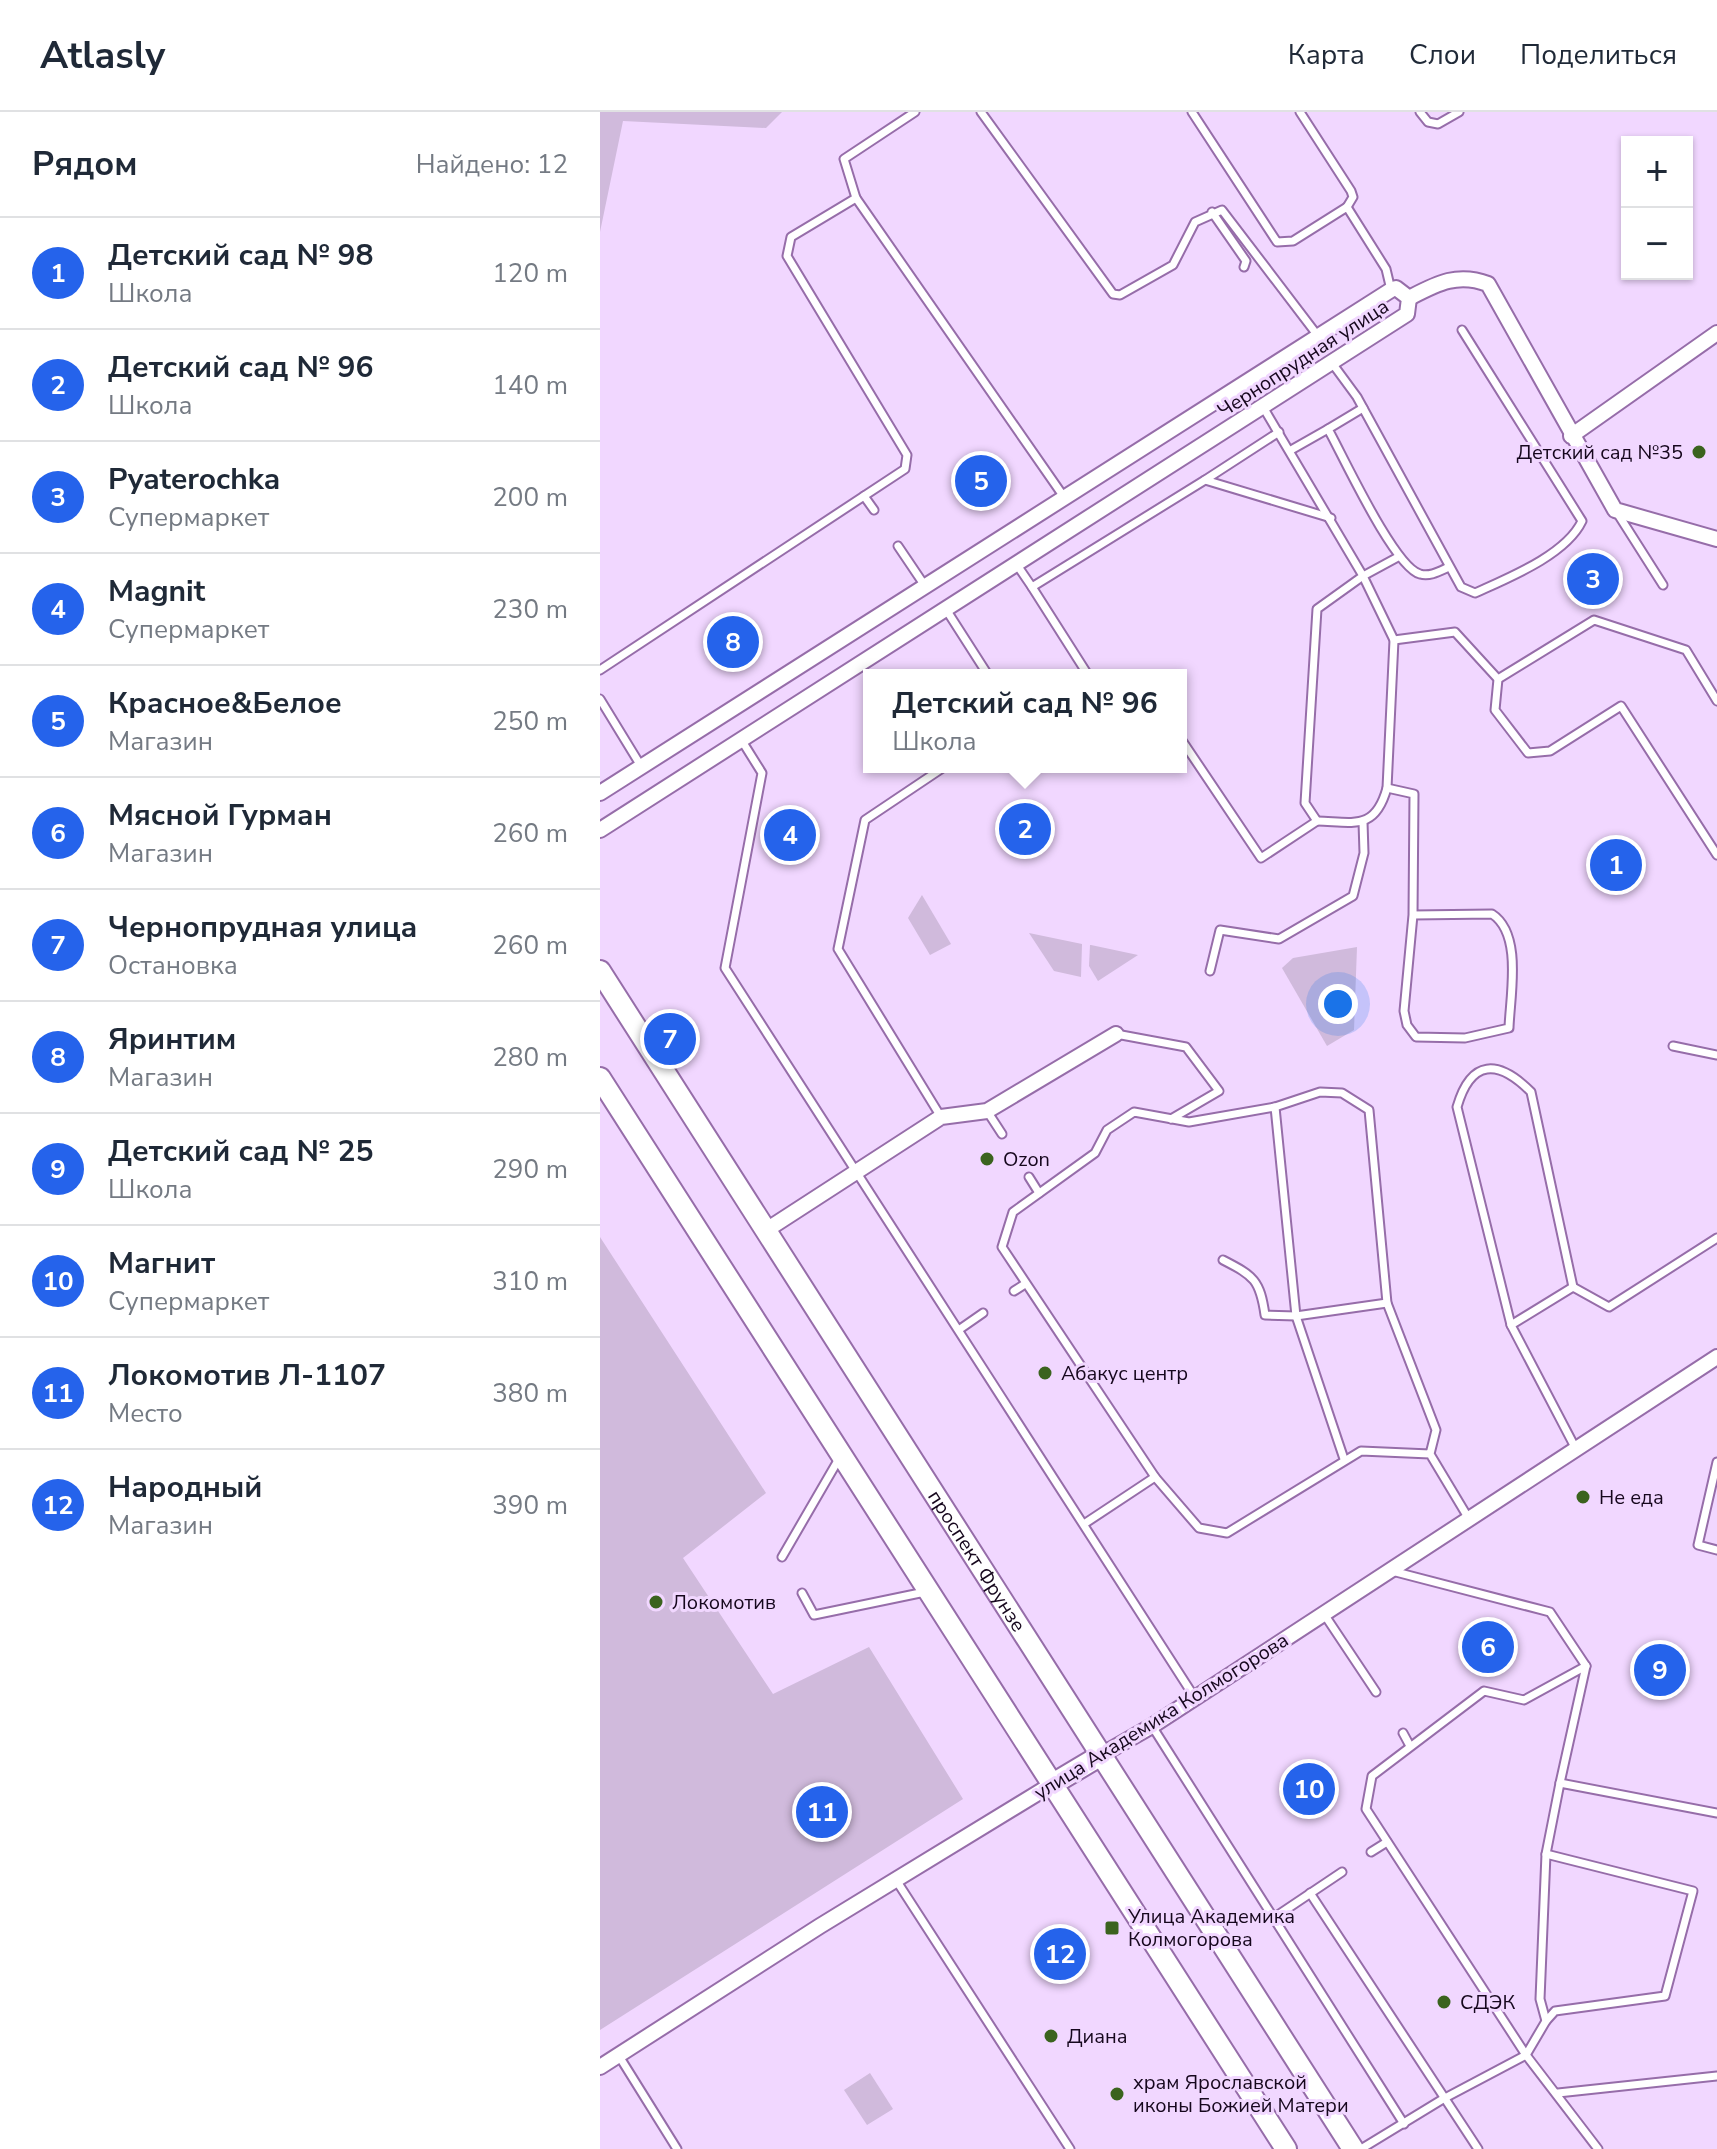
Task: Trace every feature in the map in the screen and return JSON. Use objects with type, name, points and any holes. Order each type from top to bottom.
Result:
[{"type":"main road","name":"проспект Фрунзе","points":[[600,971],[768,1229],[1353,2149]]},
{"type":"main road","points":[[600,1078],[1286,2149]]},
{"type":"main road","name":"улица Академика Колмогорова","points":[[1051,1785],[1103,1754]]},
{"type":"street","points":[[1409,298],[1442,281],[1466,278],[1488,284],[1615,510],[1717,539]]},
{"type":"street","name":"Чернопрудная улица","points":[[600,793],[1391,290],[1399,290],[1409,298],[1407,314],[947,611],[600,830]]},
{"type":"street","points":[[1571,436],[1717,333]]},
{"type":"street","points":[[768,1229],[941,1117],[987,1111],[1116,1034]]},
{"type":"street","name":"улица Академика Колмогорова","points":[[1103,1754],[1152,1726],[1717,1357]]},
{"type":"street","name":"улица Академика Колмогорова","points":[[600,2067],[1051,1785]]},
{"type":"lane","points":[[915,112],[844,159],[856,198],[1064,497]]},
{"type":"lane","points":[[981,112],[1113,294],[1120,295],[1168,270],[1195,222],[1212,212],[1225,212],[1318,336]]},
{"type":"lane","points":[[1192,112],[1277,242],[1293,241],[1347,207],[1353,197],[1300,112]]},
{"type":"lane","points":[[1420,112],[1428,122],[1438,124],[1459,112]]},
{"type":"lane","points":[[600,670],[905,469],[907,455],[787,256],[791,237],[856,198]]},
{"type":"lane","points":[[1347,207],[1386,269],[1391,290]]},
{"type":"lane","points":[[1212,212],[1246,261],[1244,267]]},
{"type":"lane","points":[[1332,363],[1363,408],[1461,587],[1475,593],[1516,574],[1569,540],[1582,521],[1462,330]]},
{"type":"lane","points":[[1187,748],[1261,858],[1317,821],[1363,822],[1375,816],[1387,788],[1394,640],[1332,518],[1263,407]]},
{"type":"lane","points":[[1291,450],[1363,408]]},
{"type":"lane","points":[[1328,429],[1398,557],[1420,574],[1431,575],[1449,567]]},
{"type":"lane","points":[[1032,587],[1279,432]]},
{"type":"lane","points":[[1205,480],[1332,518]]},
{"type":"lane","points":[[864,496],[874,510]]},
{"type":"lane","points":[[1615,510],[1663,585]]},
{"type":"lane","points":[[898,546],[925,586]]},
{"type":"lane","points":[[1317,821],[1305,803],[1317,609],[1363,576],[1398,557]]},
{"type":"lane","points":[[1017,565],[1084,669]]},
{"type":"lane","points":[[947,611],[984,669]]},
{"type":"lane","points":[[1498,679],[1594,620],[1686,650],[1717,701]]},
{"type":"lane","points":[[1394,640],[1455,632],[1498,679],[1495,710],[1521,749],[1535,755],[1550,751],[1621,706],[1716,851]]},
{"type":"lane","points":[[600,699],[642,767]]},
{"type":"lane","points":[[742,741],[762,773],[725,968],[1195,1698]]},
{"type":"lane","points":[[935,773],[865,820],[838,949],[941,1117]]},
{"type":"lane","points":[[1387,788],[1414,794],[1413,915],[1404,1011],[1407,1025],[1416,1037],[1465,1038],[1509,1028],[1511,951],[1501,920],[1492,914],[1413,915]]},
{"type":"lane","points":[[1210,971],[1220,930],[1279,939],[1353,896],[1364,853],[1363,822]]},
{"type":"lane","points":[[1116,1034],[1186,1047],[1219,1091],[1171,1119]]},
{"type":"lane","points":[[1673,1046],[1717,1055]]},
{"type":"lane","points":[[1576,1449],[1511,1325],[1457,1107],[1464,1083],[1479,1071],[1499,1068],[1513,1074],[1531,1092],[1573,1287],[1609,1307],[1717,1238]]},
{"type":"lane","points":[[1430,1454],[1361,1451],[1227,1533],[1199,1528],[1155,1477],[1002,1247],[1013,1212],[1095,1153],[1107,1130],[1134,1112],[1189,1122],[1275,1107],[1320,1092],[1342,1093],[1369,1110],[1387,1303],[1436,1430],[1430,1454],[1469,1519]]},
{"type":"lane","points":[[1275,1107],[1296,1316],[1344,1459]]},
{"type":"lane","points":[[987,1111],[1002,1134]]},
{"type":"lane","points":[[1029,1177],[1039,1193]]},
{"type":"lane","points":[[1223,1260],[1245,1272],[1261,1287],[1265,1315],[1296,1316],[1387,1303]]},
{"type":"lane","points":[[1014,1291],[1025,1284]]},
{"type":"lane","points":[[1511,1325],[1573,1287]]},
{"type":"lane","points":[[960,1329],[983,1313]]},
{"type":"lane","points":[[782,1557],[841,1455]]},
{"type":"lane","points":[[1717,1462],[1698,1545],[1717,1550]]},
{"type":"lane","points":[[1084,1524],[1155,1477]]},
{"type":"lane","points":[[1390,1571],[1550,1612],[1586,1666],[1546,1854],[1540,1999],[1546,2021]]},
{"type":"lane","points":[[802,1593],[814,1615],[928,1592]]},
{"type":"lane","points":[[1324,1614],[1376,1692]]},
{"type":"lane","points":[[1586,1666],[1524,1700],[1484,1691],[1372,1776],[1366,1809],[1526,2055],[1598,2149]]},
{"type":"lane","points":[[1152,1726],[1404,2124]]},
{"type":"lane","points":[[1403,1733],[1410,1746]]},
{"type":"lane","points":[[1560,1783],[1717,1813]]},
{"type":"lane","points":[[1371,1852],[1387,1842]]},
{"type":"lane","points":[[1361,2149],[1443,2099],[1526,2055],[1555,2011],[1665,1996],[1693,1891],[1546,1854]]},
{"type":"lane","points":[[1272,1919],[1342,1872]]},
{"type":"lane","points":[[896,1880],[1070,2149]]},
{"type":"lane","points":[[1310,1893],[1478,2149]]},
{"type":"lane","points":[[619,2055],[677,2149]]},
{"type":"lane","points":[[1558,2093],[1717,2076]]},
{"type":"shaded area","points":[[600,112],[782,112],[766,128],[623,121],[600,232]]},
{"type":"shaded area","points":[[922,895],[951,944],[930,955],[908,918]]},
{"type":"shaded area","points":[[1029,933],[1082,944],[1081,977],[1054,971]]},
{"type":"shaded area","points":[[1090,945],[1138,955],[1098,981],[1089,966]]},
{"type":"shaded area","points":[[1357,947],[1354,1030],[1327,1046],[1282,968],[1293,958]]},
{"type":"shaded area","name":"Локомотив","points":[[600,1237],[766,1493],[683,1558],[773,1694],[869,1647],[963,1799],[600,2030]]},
{"type":"shaded area","points":[[870,2073],[893,2109],[867,2125],[844,2090]]},
{"type":"place","name":"Детский сад №35","points":[[1699,452]]},
{"type":"place","name":"Красное&Белое","points":[[981,481]]},
{"type":"place","name":"Pyaterochka","points":[[1593,579]]},
{"type":"place","name":"Яринтим","points":[[733,642]]},
{"type":"place","name":"Детский сад № 96","points":[[1025,829]]},
{"type":"place","name":"Magnit","points":[[790,835]]},
{"type":"place","name":"Детский сад № 98","points":[[1616,865]]},
{"type":"place","name":"Чернопрудная улица","points":[[670,1039]]},
{"type":"place","name":"Ozon","points":[[987,1159]]},
{"type":"place","name":"Абакус центр","points":[[1045,1373]]},
{"type":"place","name":"Не еда","points":[[1583,1497]]},
{"type":"place","name":"Локомотив","points":[[656,1602]]},
{"type":"place","name":"Мясной Гурман","points":[[1488,1647]]},
{"type":"place","name":"Детский сад № 25","points":[[1660,1670]]},
{"type":"place","name":"Магнит","points":[[1309,1789]]},
{"type":"place","name":"Локомотив Л-1107","points":[[822,1812]]},
{"type":"place","name":"Улица Академика Колмогорова","points":[[1112,1928]]},
{"type":"place","name":"Народный","points":[[1060,1954]]},
{"type":"place","name":"СДЭК","points":[[1444,2002]]},
{"type":"place","name":"Диана","points":[[1051,2036]]},
{"type":"place","name":"храм Ярославской иконы Божией Матери","points":[[1117,2094]]}]
